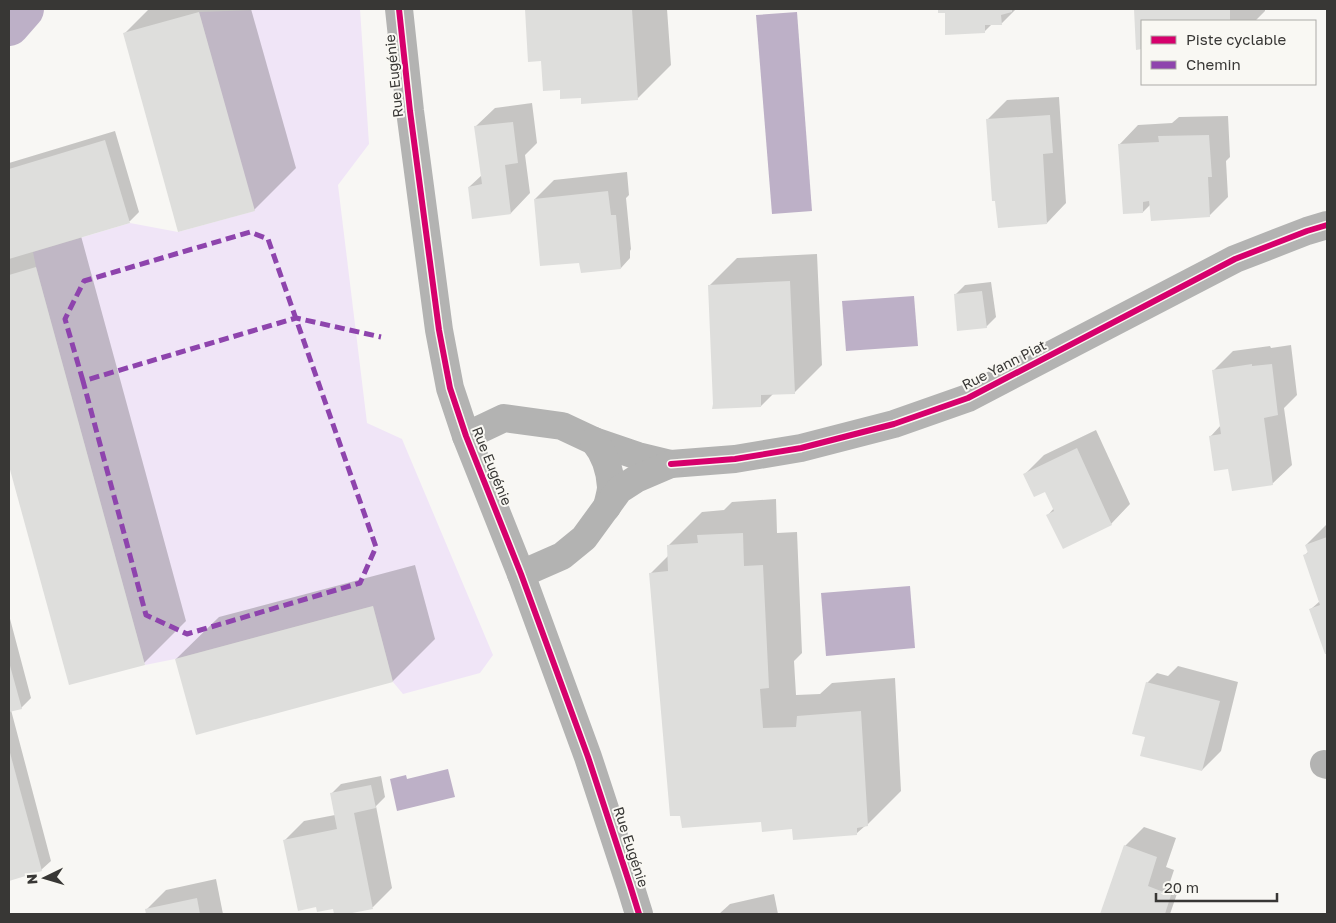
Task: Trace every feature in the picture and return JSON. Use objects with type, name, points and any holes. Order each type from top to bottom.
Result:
[{"type":"street","name":"Rue Eugénie","points":[[399,9],[412,129],[439,330],[450,388],[466,436],[521,574],[588,757],[639,914]]},
{"type":"street","name":"Rue Yann Piat","points":[[466,436],[504,418],[562,426],[594,441],[638,456],[671,464],[735,459],[801,448],[894,424],[968,398],[1235,259],[1327,225]]},
{"type":"street","name":"Rue Yann Piat","points":[[594,441],[602,450],[608,466],[611,488],[607,507]]},
{"type":"street","name":"Rue Yann Piat","points":[[521,574],[562,556],[584,538],[619,490],[636,479],[671,464]]},
{"type":"shaded area","points":[[360,9],[369,144],[338,185],[367,423],[402,439],[493,655],[480,673],[403,694],[393,682],[373,606],[175,659],[145,665],[33,252],[130,223],[178,232],[254,211],[199,12]]},
{"type":"shaded area","points":[[797,12],[812,211],[772,214],[756,15]]},
{"type":"shaded area","points":[[914,296],[918,346],[846,351],[842,301]]},
{"type":"shaded area","points":[[910,586],[915,648],[826,656],[821,593]]},
{"type":"shaded area","points":[[448,769],[455,797],[397,811],[390,779],[406,775],[407,779]]},
{"type":"building","points":[[525,9],[632,9],[638,100],[581,104],[581,98],[560,99],[560,90],[543,91],[541,61],[528,62]]},
{"type":"building","points":[[938,9],[1012,9],[1012,12],[1001,15],[1002,25],[985,25],[985,33],[945,35],[945,13],[938,13]]},
{"type":"building","points":[[1134,9],[1230,9],[1230,20],[1141,20],[1141,49],[1136,50]]},
{"type":"building","points":[[199,12],[255,211],[178,232],[123,33]]},
{"type":"building","points":[[1050,115],[1053,153],[1043,154],[1047,224],[998,228],[995,201],[992,201],[986,119]]},
{"type":"building","points":[[513,122],[518,163],[505,165],[511,214],[472,219],[468,187],[482,184],[474,126]]},
{"type":"building","points":[[1209,135],[1212,177],[1208,177],[1210,217],[1151,221],[1149,201],[1143,202],[1143,213],[1123,214],[1118,144],[1159,142],[1158,136]]},
{"type":"building","points":[[105,140],[130,223],[9,259],[9,169]]},
{"type":"building","points":[[608,191],[611,215],[616,215],[621,269],[581,273],[579,263],[540,266],[534,199]]},
{"type":"building","points":[[36,267],[145,665],[69,685],[9,466],[9,275]]},
{"type":"building","points":[[790,281],[795,394],[761,395],[761,407],[712,409],[708,285]]},
{"type":"building","points":[[982,291],[987,328],[957,331],[954,294]]},
{"type":"building","points":[[1252,364],[1252,366],[1272,364],[1278,415],[1264,418],[1273,485],[1232,491],[1228,469],[1214,471],[1209,436],[1221,434],[1212,370]]},
{"type":"building","points":[[1077,448],[1112,525],[1063,549],[1046,515],[1054,511],[1045,492],[1034,497],[1023,474]]},
{"type":"building","points":[[743,533],[744,566],[763,565],[769,688],[760,689],[763,728],[796,727],[797,716],[861,711],[868,826],[857,828],[857,835],[793,840],[792,829],[762,832],[761,822],[682,828],[680,816],[670,816],[649,573],[668,571],[667,545],[698,543],[697,535]]},
{"type":"building","points":[[1327,537],[1327,654],[1325,654],[1309,609],[1320,605],[1303,555],[1308,553],[1305,545]]},
{"type":"building","points":[[373,606],[393,682],[196,735],[175,659]]},
{"type":"building","points":[[9,662],[22,709],[9,712]]},
{"type":"building","points":[[1146,682],[1220,701],[1202,771],[1140,756],[1145,737],[1132,734]]},
{"type":"building","points":[[9,749],[42,871],[9,881]]},
{"type":"building","points":[[371,785],[376,808],[354,813],[373,909],[347,914],[334,914],[333,909],[317,912],[316,907],[298,911],[283,840],[337,829],[330,793]]},
{"type":"building","points":[[1124,845],[1157,857],[1148,886],[1171,895],[1165,914],[1100,914]]},
{"type":"building","points":[[197,898],[200,914],[146,914],[145,909]]},
{"type":"waterway","points":[[9,25],[23,9]]},
{"type":"marked path","points":[[83,381],[65,319],[84,281],[250,232],[268,239],[376,547],[360,583],[187,634],[146,615],[83,381],[296,318],[381,337]]},
{"type":"cycle path","points":[[399,9],[410,111],[439,330],[450,388],[466,436],[521,574],[588,757],[639,914]]},
{"type":"cycle path","points":[[671,464],[735,459],[801,448],[894,424],[968,398],[1235,259],[1327,225]]}]
